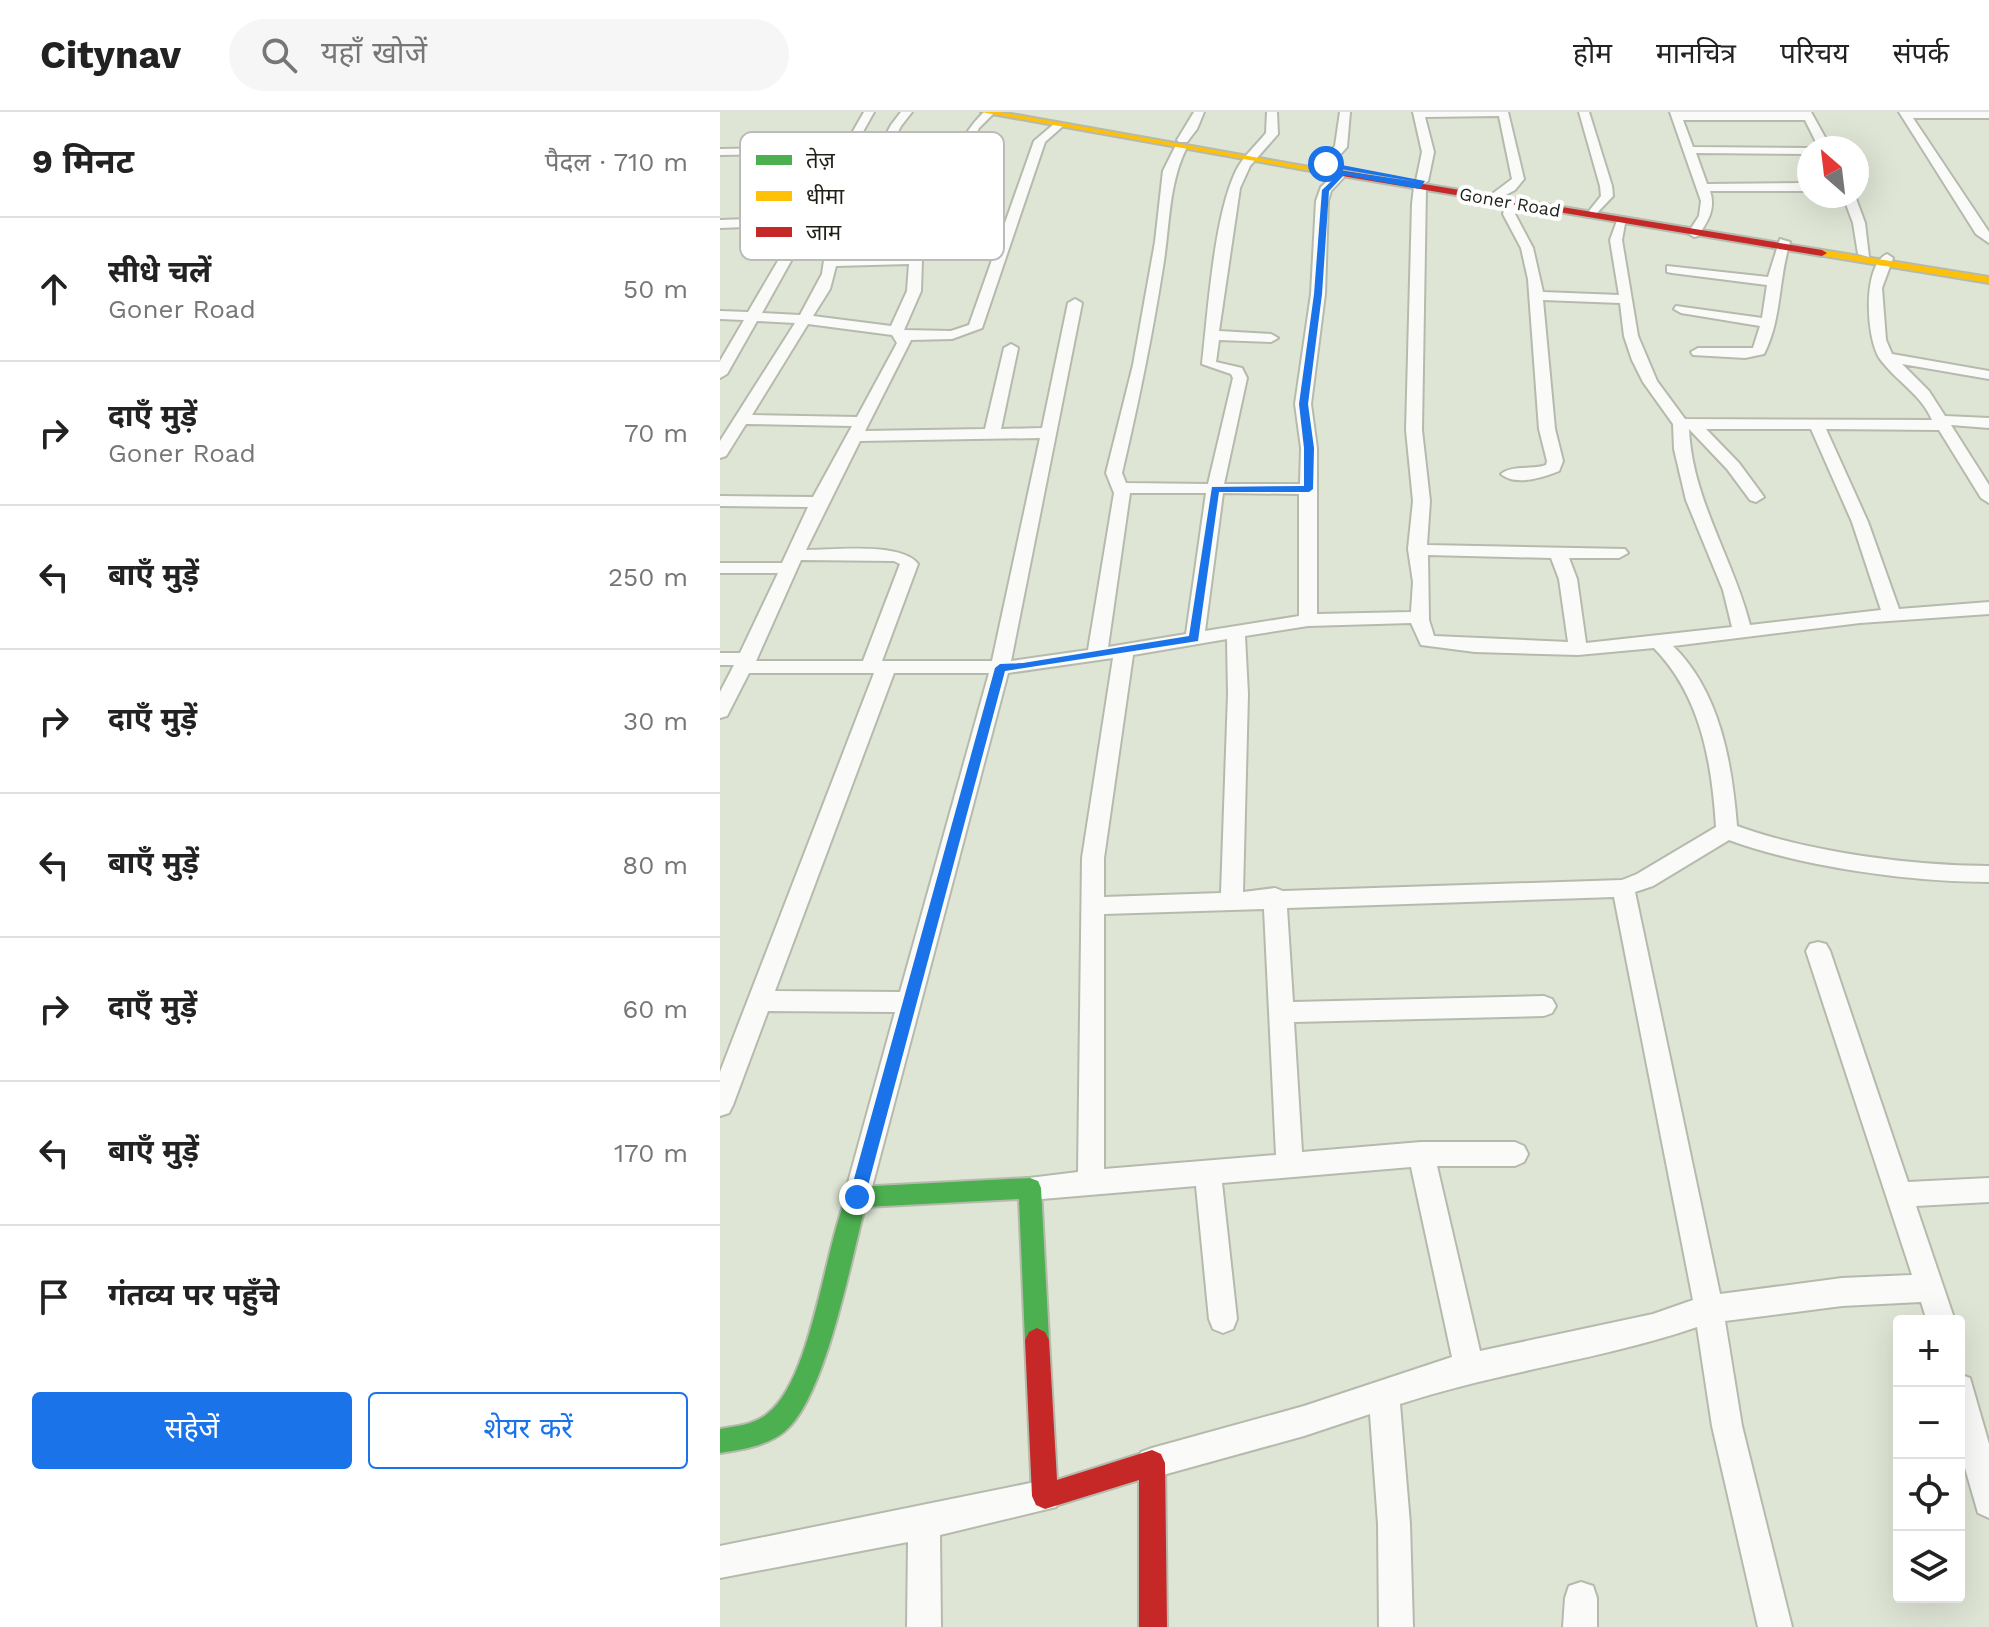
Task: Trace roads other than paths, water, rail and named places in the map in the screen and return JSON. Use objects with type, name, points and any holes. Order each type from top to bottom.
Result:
[{"type":"street","points":[[856,132],[869,112]]},
{"type":"street","points":[[894,132],[907,112]]},
{"type":"street","points":[[971,132],[988,112]]},
{"type":"street","name":"Goner Road","points":[[988,112],[1058,126],[1182,143]]},
{"type":"street","name":"Goner Road","points":[[1023,112],[1622,221],[1886,261],[1989,280]]},
{"type":"street","points":[[1097,655],[1121,488],[1114,473],[1140,365],[1161,242],[1169,171],[1199,112]]},
{"type":"street","points":[[1195,639],[1215,489],[1240,378],[1237,371],[1209,364],[1217,288],[1234,188],[1272,134],[1272,112]]},
{"type":"street","points":[[1308,620],[1309,448],[1303,404],[1318,294],[1322,201],[1341,147],[1345,112]]},
{"type":"street","points":[[1509,474],[1547,472],[1553,468],[1555,461],[1547,429],[1536,296],[1527,248],[1509,214],[1505,199],[1518,179],[1503,112],[1418,113],[1428,152],[1416,208],[1420,244],[1415,293],[1417,365],[1414,431],[1422,515],[1417,549],[1422,581],[1420,617],[1423,636],[1435,643],[1578,649],[1892,614],[1989,608]]},
{"type":"street","points":[[1584,112],[1606,186],[1607,196],[1595,211]]},
{"type":"street","points":[[1906,114],[1989,115]]},
{"type":"street","points":[[1906,114],[1980,231],[1989,239]]},
{"type":"street","points":[[1696,231],[1705,216],[1707,201],[1676,115],[1807,115],[1818,136]]},
{"type":"street","points":[[1004,248],[1040,141],[1058,126]]},
{"type":"street","points":[[1688,150],[1797,151]]},
{"type":"street","points":[[720,152],[740,152]]},
{"type":"street","points":[[1703,188],[1797,187]]},
{"type":"street","name":"Goner Road","points":[[1505,199],[1595,211],[1696,231]]},
{"type":"street","points":[[1853,208],[1864,254]]},
{"type":"street","points":[[1622,221],[1616,240],[1631,336],[1639,360],[1650,382],[1687,424],[1733,466],[1756,497]]},
{"type":"street","points":[[720,224],[740,223]]},
{"type":"street","points":[[1698,352],[1745,354],[1759,351],[1769,323],[1776,266],[1784,245]]},
{"type":"street","name":"Goner Road","points":[[1784,245],[1989,273]]},
{"type":"street","points":[[720,374],[785,260]]},
{"type":"street","points":[[720,453],[823,289],[830,262],[916,260],[914,291],[900,334],[904,343],[819,502],[720,711]]},
{"type":"street","points":[[720,315],[804,318],[900,334],[952,335],[975,328],[1000,260]]},
{"type":"street","points":[[1886,261],[1875,288],[1879,340],[1886,357],[1924,394],[1989,498]]},
{"type":"street","points":[[1672,269],[1775,282]]},
{"type":"street","points":[[1536,296],[1626,299]]},
{"type":"street","points":[[720,1441],[758,1435],[779,1421],[797,1398],[809,1372],[1000,668],[1075,303]]},
{"type":"street","points":[[1681,309],[1769,323]]},
{"type":"street","points":[[1213,335],[1271,338]]},
{"type":"street","points":[[992,433],[1011,348]]},
{"type":"street","points":[[1886,357],[1989,375]]},
{"type":"street","points":[[741,419],[860,429],[1048,433]]},
{"type":"street","points":[[1817,423],[1823,444],[1860,522],[1892,614]]},
{"type":"street","points":[[1687,424],[1989,423]]},
{"type":"street","points":[[1687,424],[1682,449],[1694,500],[1732,590],[1742,631]]},
{"type":"street","points":[[1121,488],[1309,489]]},
{"type":"street","points":[[720,501],[819,502]]},
{"type":"street","points":[[1417,549],[1619,553]]},
{"type":"street","points":[[1558,552],[1568,579],[1578,649]]},
{"type":"street","points":[[720,568],[896,556],[909,564],[878,668],[720,1105]]},
{"type":"street","points":[[720,659],[745,663],[878,668],[1000,668],[1308,620],[1420,617]]},
{"type":"street","points":[[1232,899],[1238,694],[1236,632]]},
{"type":"street","points":[[1658,642],[1674,654],[1703,708],[1718,763],[1727,831]]},
{"type":"street","points":[[1091,1183],[1093,858],[1124,650]]},
{"type":"street","points":[[1727,831],[1777,849],[1948,874],[1989,874]]},
{"type":"street","points":[[1094,906],[1275,897],[1623,888],[1645,880],[1727,831]]},
{"type":"street","points":[[1623,888],[1709,1309],[1727,1426],[1775,1627]]},
{"type":"street","points":[[1275,897],[1290,1165]]},
{"type":"street","points":[[1818,951],[1939,1315]]},
{"type":"street","points":[[760,1001],[909,1002]]},
{"type":"street","points":[[1280,1012],[1544,1006]]},
{"type":"street","points":[[857,1197],[1030,1188],[1421,1154],[1515,1154]]},
{"type":"street","points":[[1421,1154],[1469,1368]]},
{"type":"street","points":[[1208,1172],[1223,1319]]},
{"type":"street","points":[[1030,1188],[1045,1496]]},
{"type":"street","points":[[1900,1195],[1989,1190]]},
{"type":"street","points":[[720,1562],[1045,1496],[1304,1421],[1469,1368],[1653,1328],[1709,1309],[1842,1292],[1932,1288]]},
{"type":"street","points":[[1384,1394],[1394,1524],[1396,1627]]},
{"type":"street","points":[[1965,1399],[1978,1420],[1989,1502]]},
{"type":"street","points":[[1152,1463],[1153,1627]]},
{"type":"street","points":[[924,1523],[924,1627]]}]
